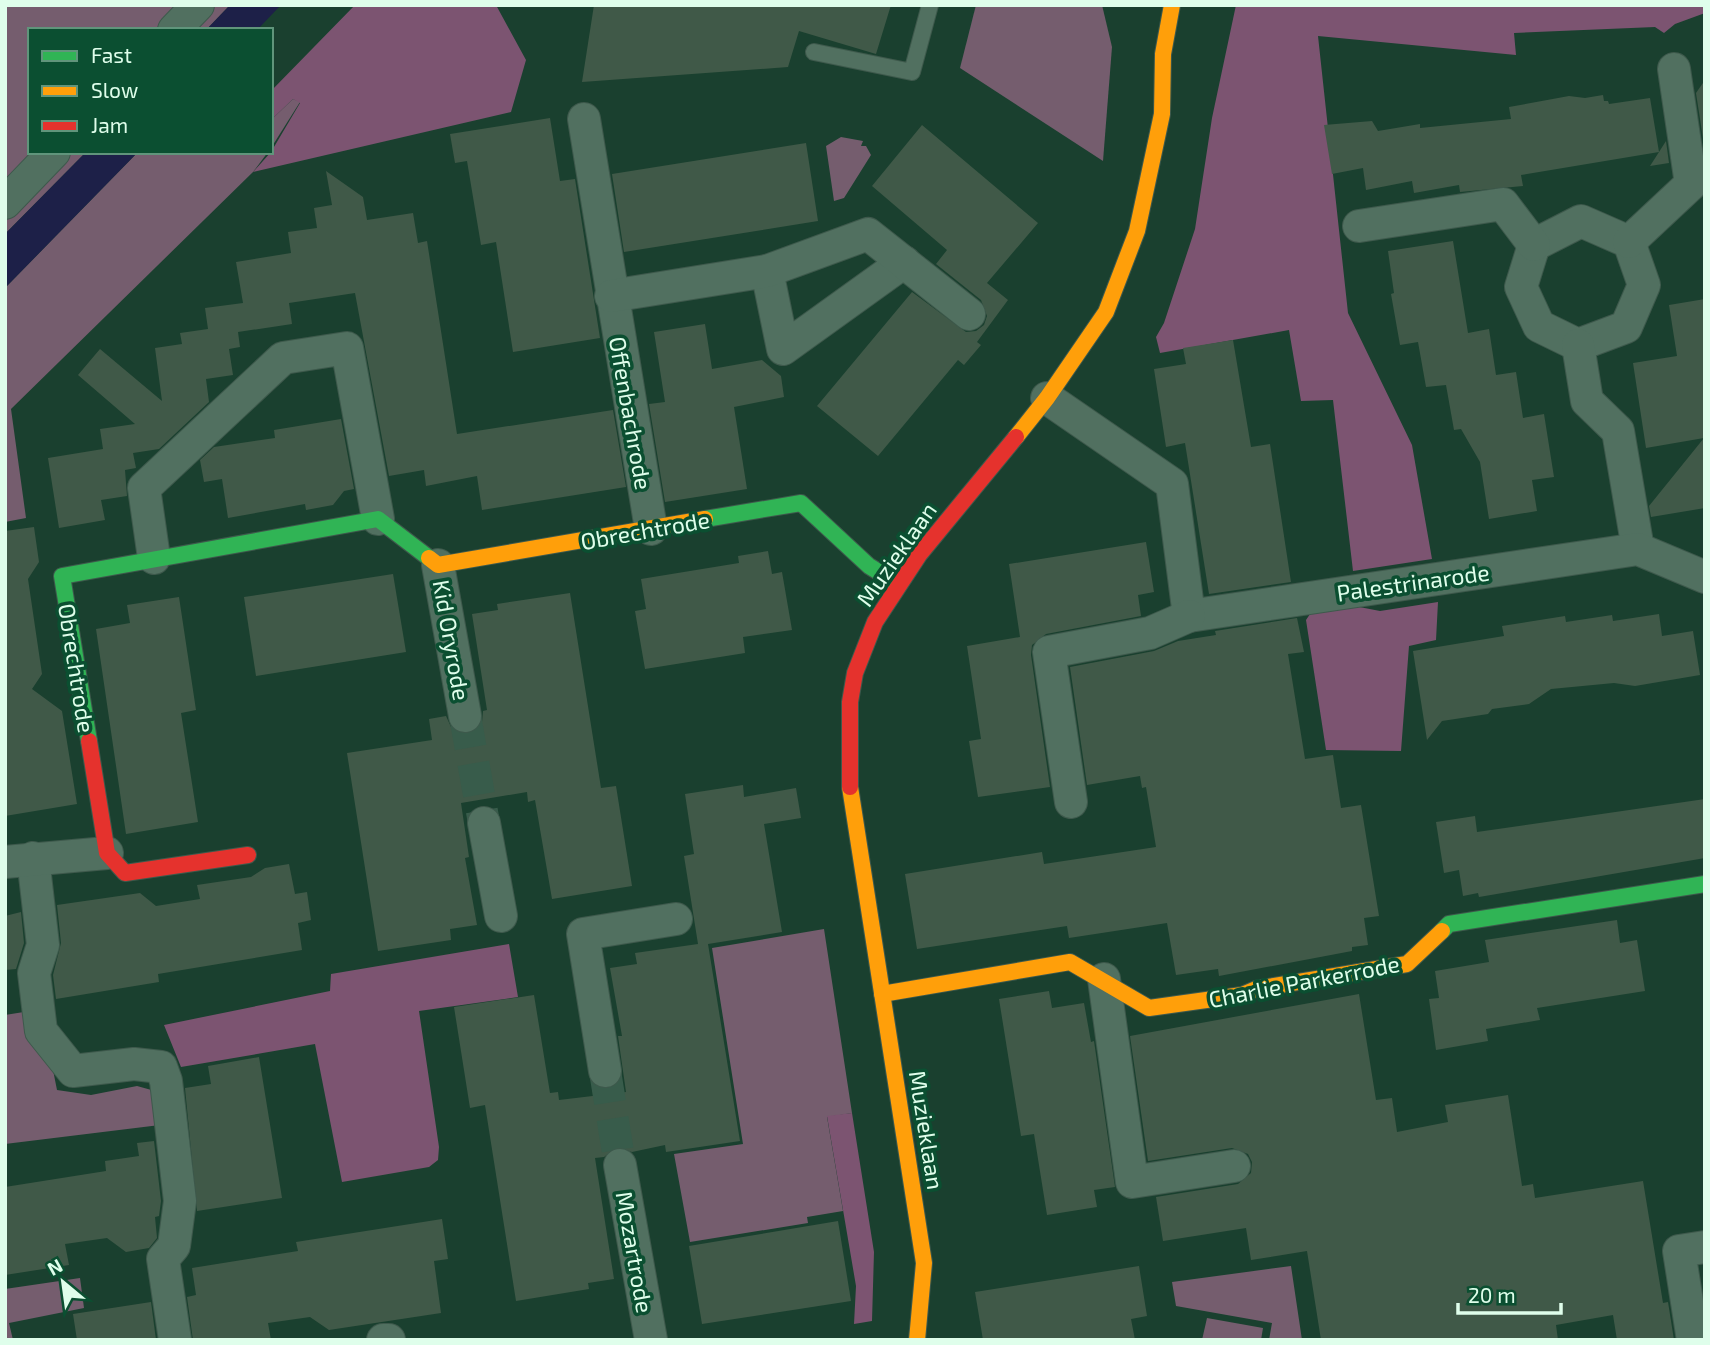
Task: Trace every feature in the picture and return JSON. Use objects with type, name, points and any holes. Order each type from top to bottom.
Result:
[{"type":"street","points":[[176,28],[198,5]]},
{"type":"street","name":"Muzieklaan","points":[[1154,5],[1163,54]]},
{"type":"street","name":"Muzieklaan","points":[[917,1340],[924,1263],[849,779],[850,702],[863,648],[898,584],[1047,398],[1106,312],[1137,231],[1162,114],[1163,54],[1172,5]]},
{"type":"street","points":[[1629,242],[1691,184],[1674,69]]},
{"type":"street","name":"Offenbachrode","points":[[584,119],[651,529]]},
{"type":"street","points":[[5,203],[52,154]]},
{"type":"street","points":[[1359,226],[1503,204],[1534,245]]},
{"type":"street","points":[[1581,220],[1629,242],[1644,285],[1626,327],[1578,345],[1539,326],[1521,287],[1534,245],[1581,220]]},
{"type":"street","points":[[611,296],[767,271],[869,234],[969,314]]},
{"type":"street","points":[[767,271],[783,348],[904,262]]},
{"type":"street","points":[[1578,345],[1587,401],[1618,431],[1638,549],[1705,577]]},
{"type":"street","points":[[154,558],[144,488],[283,358],[347,348],[378,520],[438,565]]},
{"type":"street","points":[[1047,398],[1172,484],[1189,616]]},
{"type":"street","name":"Obrechtrode","points":[[438,565],[801,503],[869,566],[898,584]]},
{"type":"street","name":"Obrechtrode","points":[[107,853],[62,576],[378,520]]},
{"type":"street","name":"Palestrinarode","points":[[1070,802],[1049,652],[1150,633],[1189,616],[1638,549]]},
{"type":"street","name":"Kid Oryrode","points":[[438,565],[465,716]]},
{"type":"street","points":[[484,822],[500,916]]},
{"type":"street","points":[[175,1340],[163,1259],[174,1246],[180,1201],[166,1081],[161,1067],[73,1072],[41,1031],[34,973],[43,945],[19,860],[107,853],[125,873],[248,855]]},
{"type":"street","name":"Charlie Parkerrode","points":[[883,994],[1070,962],[1104,979],[1149,1008],[1242,995],[1256,989],[1407,964],[1449,924],[1705,884]]},
{"type":"street","points":[[604,1070],[583,934],[676,919]]},
{"type":"street","points":[[1104,979],[1132,1182],[1234,1166]]},
{"type":"street","name":"Mozartrode","points":[[620,1165],[651,1340]]},
{"type":"street","points":[[1693,1340],[1679,1251],[1705,1247]]},
{"type":"street","points":[[383,1340],[390,1340]]},
{"type":"lane","points":[[814,52],[912,72],[930,5]]},
{"type":"shaded area","points":[[5,5],[230,5],[208,28],[28,28],[28,154],[84,154],[5,234]]},
{"type":"shaded area","points":[[230,5],[281,5],[259,28],[208,28]]},
{"type":"shaded area","points":[[355,5],[496,5],[526,60],[511,112],[253,172],[269,154],[273,154],[273,149],[300,103],[293,99],[273,118],[273,89]]},
{"type":"shaded area","points":[[976,5],[1102,5],[1112,47],[1103,161],[960,68]]},
{"type":"shaded area","points":[[1236,5],[1705,5],[1705,13],[1675,24],[1664,33],[1655,27],[1514,33],[1516,55],[1318,36],[1348,313],[1412,445],[1432,559],[1353,571],[1333,400],[1301,401],[1289,330],[1160,353],[1156,337],[1164,323],[1195,229],[1212,118]]},
{"type":"shaded area","points":[[293,99],[300,102],[273,145],[273,118]]},
{"type":"shaded area","points":[[841,137],[863,141],[861,146],[866,146],[871,155],[844,198],[834,201],[826,146]]},
{"type":"shaded area","points":[[84,154],[136,154],[5,288],[5,234]]},
{"type":"shaded area","points":[[136,154],[266,154],[253,172],[11,409],[26,518],[5,522],[5,288]]},
{"type":"shaded area","points":[[1438,602],[1436,640],[1409,646],[1401,751],[1326,750],[1306,620],[1312,611],[1349,605],[1380,611]]},
{"type":"shaded area","points":[[824,929],[852,1113],[827,1117],[843,1211],[807,1217],[808,1223],[690,1242],[674,1154],[743,1144],[712,948]]},
{"type":"shaded area","points":[[509,944],[518,997],[419,1011],[439,1147],[438,1160],[429,1167],[342,1182],[315,1044],[181,1067],[164,1025],[330,991],[331,974]]},
{"type":"shaded area","points":[[30,1011],[52,1065],[57,1090],[91,1095],[137,1086],[155,1091],[160,1125],[5,1144],[5,1015]]},
{"type":"shaded area","points":[[852,1113],[874,1252],[872,1321],[854,1324],[856,1286],[827,1116]]},
{"type":"shaded area","points":[[1291,1266],[1302,1340],[1269,1340],[1272,1323],[1176,1306],[1172,1282]]},
{"type":"shaded area","points":[[80,1278],[84,1308],[9,1323],[13,1340],[5,1340],[5,1289]]},
{"type":"shaded area","points":[[1207,1318],[1263,1328],[1261,1340],[1202,1340]]},
{"type":"building","points":[[594,5],[891,5],[876,54],[799,31],[788,67],[582,82]]},
{"type":"building","points":[[1705,80],[1705,151],[1696,93]]},
{"type":"building","points":[[1603,95],[1604,101],[1609,104],[1650,98],[1659,152],[1521,175],[1523,186],[1460,192],[1459,185],[1414,193],[1412,181],[1366,190],[1363,168],[1332,174],[1324,125],[1372,121],[1378,131],[1420,124],[1420,128],[1511,119],[1509,107],[1569,96],[1585,98]]},
{"type":"building","points":[[550,118],[560,181],[575,179],[600,338],[513,352],[496,242],[481,245],[467,161],[455,163],[450,134]]},
{"type":"building","points":[[922,125],[1038,223],[987,283],[1008,300],[977,342],[981,345],[964,365],[958,360],[878,456],[817,406],[912,292],[966,332],[976,331],[984,325],[987,316],[981,300],[936,264],[947,250],[872,186]]},
{"type":"building","points":[[1666,141],[1669,163],[1650,166]]},
{"type":"building","points":[[806,143],[818,221],[624,252],[612,174]]},
{"type":"building","points":[[326,171],[363,197],[367,220],[413,213],[418,243],[427,241],[457,434],[613,410],[626,487],[482,510],[477,476],[426,486],[424,470],[389,476],[355,293],[289,303],[292,324],[238,332],[240,347],[229,349],[233,375],[206,379],[209,402],[159,449],[133,453],[136,468],[125,470],[127,496],[101,500],[105,520],[59,528],[48,458],[103,449],[100,429],[135,424],[78,375],[100,349],[162,401],[155,348],[182,344],[180,333],[208,329],[205,308],[243,303],[236,262],[291,253],[288,232],[317,228],[314,208],[332,205]]},
{"type":"building","points":[[1453,241],[1468,333],[1489,329],[1496,375],[1516,372],[1523,418],[1544,414],[1554,477],[1532,480],[1537,511],[1489,519],[1480,462],[1461,429],[1454,430],[1446,385],[1426,387],[1418,342],[1400,345],[1391,294],[1394,293],[1388,251]]},
{"type":"building","points":[[1705,299],[1705,508],[1651,517],[1649,506],[1704,438],[1646,448],[1633,363],[1677,356],[1669,305]]},
{"type":"building","points":[[705,324],[712,369],[762,360],[781,376],[784,397],[734,407],[747,489],[665,502],[649,404],[665,402],[654,332]]},
{"type":"building","points":[[1233,340],[1251,447],[1270,444],[1291,582],[1209,594],[1185,443],[1166,447],[1154,369],[1186,364],[1183,348]]},
{"type":"building","points":[[341,419],[354,489],[344,491],[333,505],[306,510],[305,504],[228,518],[222,479],[204,482],[200,460],[214,447],[275,438],[274,430]]},
{"type":"building","points":[[34,527],[39,562],[28,579],[42,674],[32,689],[62,711],[77,804],[5,816],[5,531]]},
{"type":"building","points":[[1146,542],[1154,592],[1138,595],[1141,616],[1046,634],[1032,645],[1031,655],[1050,787],[978,797],[969,741],[981,739],[967,646],[1020,637],[1009,564]]},
{"type":"building","points":[[768,551],[772,574],[782,572],[792,630],[743,637],[745,653],[645,669],[635,611],[646,609],[641,579],[739,563],[738,556]]},
{"type":"building","points":[[393,574],[406,652],[256,676],[244,597]]},
{"type":"building","points":[[570,593],[601,788],[616,786],[632,886],[552,899],[535,800],[528,802],[527,792],[461,803],[469,857],[465,858],[477,925],[450,929],[451,940],[378,951],[347,753],[432,740],[429,719],[446,716],[451,727],[459,733],[476,730],[482,722],[483,711],[487,710],[472,614],[498,610],[497,604]]},
{"type":"building","points":[[179,597],[196,710],[181,713],[198,822],[126,834],[96,629],[130,623],[127,605]]},
{"type":"building","points":[[1659,614],[1662,636],[1693,631],[1700,675],[1635,686],[1614,683],[1551,689],[1529,704],[1492,709],[1488,714],[1442,721],[1427,740],[1413,651],[1504,636],[1502,626],[1565,616],[1566,622],[1612,615],[1613,621]]},
{"type":"building","points":[[1297,618],[1304,652],[1288,654],[1305,759],[1333,755],[1341,808],[1361,805],[1379,916],[1364,918],[1368,945],[1352,947],[1352,951],[1219,976],[1218,969],[1176,975],[1167,923],[1069,938],[1067,926],[917,949],[905,874],[1042,852],[1044,864],[1156,847],[1146,787],[1142,788],[1140,776],[1087,785],[1070,667],[1154,651],[1178,641],[1216,635],[1215,631]]},
{"type":"building","points":[[743,785],[744,797],[796,788],[801,818],[764,824],[782,932],[708,944],[740,1141],[666,1152],[665,1145],[632,1152],[617,1147],[604,1157],[595,1158],[614,1279],[588,1283],[589,1289],[516,1301],[485,1105],[470,1108],[454,1007],[534,995],[550,1093],[558,1092],[559,1100],[626,1092],[618,1036],[622,1036],[610,968],[637,964],[635,953],[698,944],[684,856],[694,854],[685,794]]},
{"type":"building","points":[[1705,799],[1705,858],[1479,897],[1478,893],[1463,896],[1459,870],[1444,873],[1436,822],[1475,816],[1477,832]]},
{"type":"building","points":[[289,864],[295,894],[307,892],[311,920],[298,923],[302,950],[158,974],[159,982],[56,999],[53,975],[61,943],[57,905],[140,893],[156,906],[200,899],[197,885],[251,877],[265,868]]},
{"type":"building","points":[[21,912],[24,943],[16,969],[5,970],[5,916]]},
{"type":"building","points":[[1617,920],[1620,943],[1637,940],[1645,991],[1537,1008],[1540,1020],[1486,1029],[1488,1041],[1436,1050],[1429,999],[1439,998],[1435,971],[1489,962],[1485,940]]},
{"type":"building","points":[[1049,991],[1052,1008],[1084,1003],[1091,1042],[1094,1041],[1115,1187],[1094,1190],[1097,1207],[1047,1215],[1034,1134],[1021,1136],[999,999]]},
{"type":"building","points":[[1359,994],[1376,1100],[1392,1098],[1397,1132],[1448,1122],[1445,1105],[1508,1095],[1522,1186],[1533,1184],[1535,1198],[1643,1181],[1663,1303],[1668,1302],[1674,1340],[1617,1340],[1613,1315],[1556,1325],[1558,1340],[1321,1340],[1307,1251],[1251,1260],[1246,1228],[1163,1241],[1156,1197],[1238,1184],[1251,1173],[1252,1162],[1248,1154],[1232,1148],[1148,1161],[1130,1036]]},
{"type":"building","points":[[259,1057],[282,1198],[197,1211],[185,1088],[211,1084],[208,1066]]},
{"type":"building","points":[[154,1141],[161,1201],[159,1216],[155,1217],[157,1238],[149,1248],[126,1252],[107,1238],[65,1244],[69,1265],[5,1275],[5,1187],[106,1171],[105,1161],[139,1156],[137,1143]]},
{"type":"building","points":[[442,1219],[448,1259],[434,1261],[441,1313],[329,1330],[310,1317],[268,1323],[271,1340],[193,1340],[187,1297],[196,1295],[192,1268],[298,1251],[296,1242]]},
{"type":"building","points":[[838,1221],[851,1301],[702,1324],[689,1246]]},
{"type":"building","points":[[1139,1266],[1147,1316],[1131,1319],[1135,1340],[983,1340],[975,1292]]},
{"type":"building","points":[[151,1302],[156,1340],[77,1340],[73,1314]]},
{"type":"tunnel","points":[[465,716],[484,823]]},
{"type":"tunnel","points":[[605,1071],[620,1165]]},
{"type":"traffic: fast","points":[[705,519],[801,503],[869,566],[898,584]]},
{"type":"traffic: fast","points":[[89,741],[62,576],[378,519],[429,558]]},
{"type":"traffic: fast","points":[[1442,931],[1449,924],[1705,884]]},
{"type":"traffic: slow","points":[[1016,437],[1047,398],[1106,312],[1137,231],[1162,114],[1163,54],[1172,5]]},
{"type":"traffic: slow","points":[[429,558],[438,565],[705,519]]},
{"type":"traffic: slow","points":[[850,787],[924,1263],[917,1340]]},
{"type":"traffic: slow","points":[[882,994],[1070,962],[1149,1008],[1242,995],[1256,989],[1407,964],[1442,931]]},
{"type":"traffic: jam","points":[[850,787],[850,702],[855,673],[875,622],[919,555],[1016,437]]},
{"type":"traffic: jam","points":[[89,741],[107,853],[125,873],[248,855]]}]
